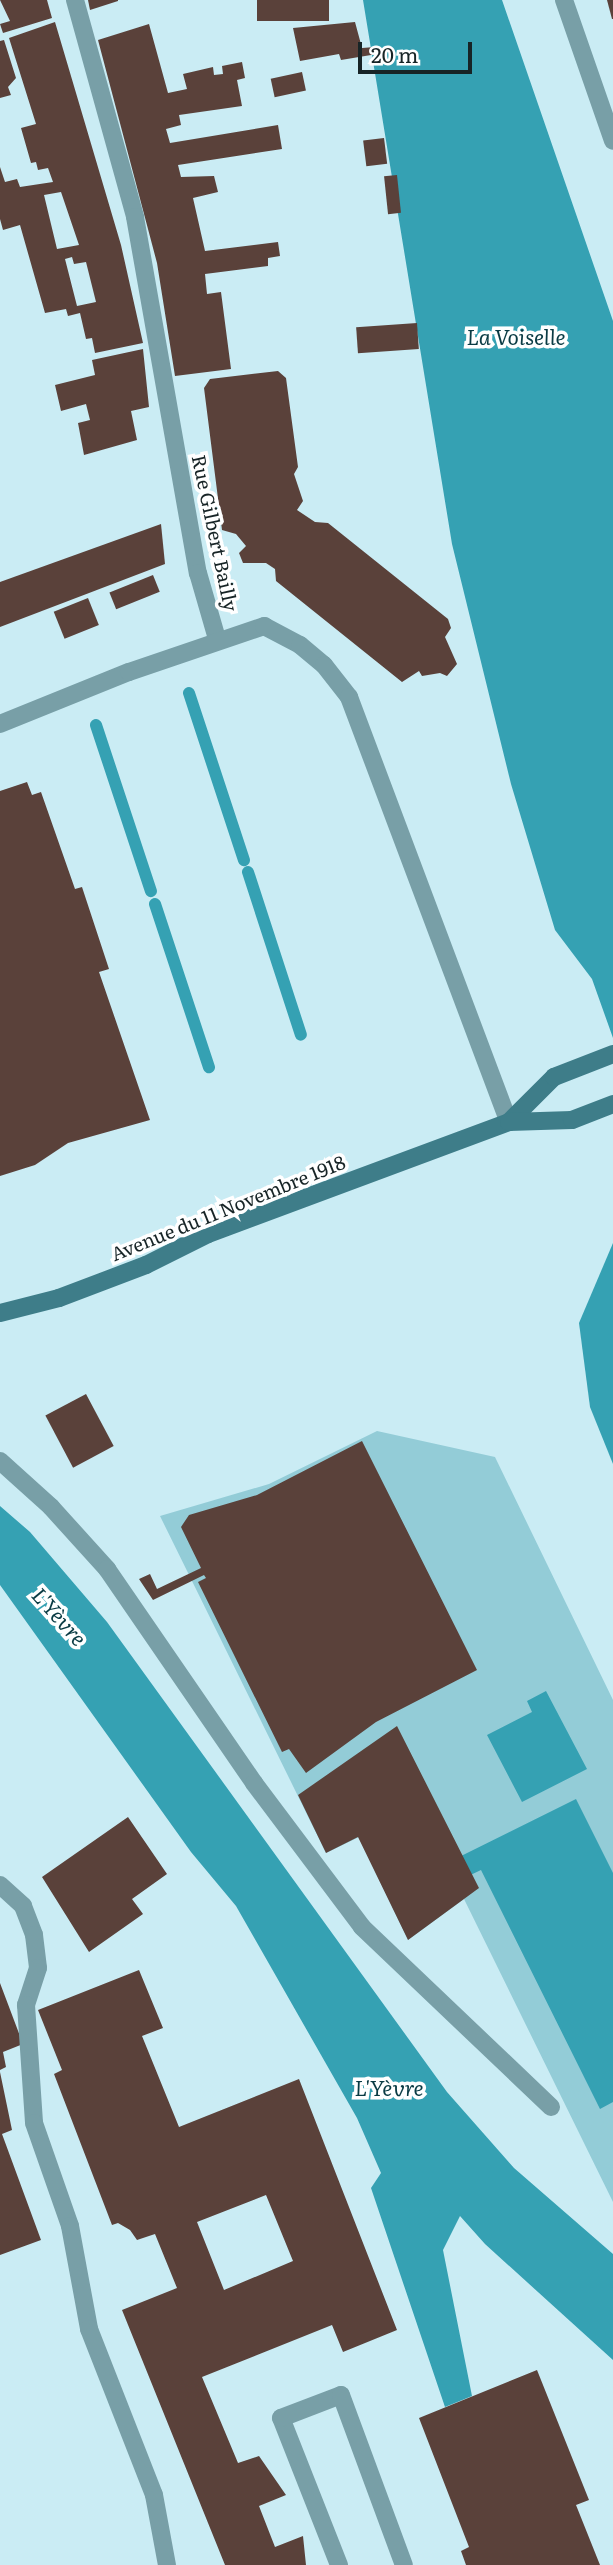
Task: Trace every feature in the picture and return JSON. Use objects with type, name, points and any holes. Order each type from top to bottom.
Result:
[{"type":"main road","name":"Avenue du 11 Novembre 1918","points":[[509,1122],[554,1077],[613,1054]]},
{"type":"main road","name":"Avenue du 11 Novembre 1918","points":[[0,1312],[59,1298],[146,1265],[208,1234],[509,1122],[572,1120],[613,1104]]},
{"type":"street","name":"Rue Gilbert Bailly","points":[[75,0],[135,217],[198,573],[217,639],[264,626],[324,665],[348,697],[509,1122]]},
{"type":"street","points":[[564,0],[613,141]]},
{"type":"street","points":[[0,724],[217,639]]},
{"type":"street","points":[[0,1461],[51,1507],[107,1569],[254,1783],[362,1927],[551,2107]]},
{"type":"street","points":[[0,1885],[23,1906],[34,1935],[38,1968],[26,2005],[34,2123],[70,2226],[89,2329],[154,2495],[167,2565]]},
{"type":"street","points":[[339,2565],[281,2418],[341,2395],[404,2565]]},
{"type":"shaded area","points":[[377,1431],[495,1457],[613,1700],[613,2202],[464,1899],[408,1940],[359,1837],[326,1853],[160,1516],[269,1484]]},
{"type":"water","name":"La Voiselle","points":[[363,0],[502,0],[613,321],[613,1038],[592,979],[555,930],[511,784],[452,544]]},
{"type":"water","points":[[613,1243],[613,1464],[590,1407],[579,1323]]},
{"type":"water","name":"L'Yèvre","points":[[0,1506],[30,1532],[107,1622],[447,2092],[514,2168],[613,2254],[613,2360],[485,2244],[460,2216],[443,2250],[472,2396],[445,2407],[371,2188],[381,2173],[357,2118],[236,1906],[191,1852],[0,1585]]},
{"type":"water","points":[[546,1691],[587,1769],[522,1802],[487,1735],[532,1712],[527,1701]]},
{"type":"water","points":[[576,1799],[613,1873],[613,2102],[600,2109],[481,1870],[462,1879],[453,1860]]},
{"type":"building","points":[[0,0],[47,0],[52,18],[3,33],[0,24],[10,21]]},
{"type":"building","points":[[88,0],[118,0],[118,1],[90,10]]},
{"type":"building","points":[[257,0],[329,0],[329,21],[257,21]]},
{"type":"building","points":[[607,0],[613,0],[613,19],[612,19]]},
{"type":"building","points":[[55,22],[121,245],[143,343],[95,353],[92,338],[86,339],[80,313],[68,316],[66,309],[45,313],[20,225],[3,230],[0,219],[0,167],[5,182],[17,179],[20,187],[53,182],[48,168],[38,170],[36,162],[31,163],[21,128],[36,124],[9,38]],"holes":[[[61,192],[79,245],[57,249],[44,195]],[[72,257],[74,264],[86,262],[96,302],[77,306],[65,259]]]},
{"type":"building","points":[[355,22],[362,48],[375,47],[377,54],[341,60],[339,54],[300,61],[293,28]]},
{"type":"building","points":[[149,24],[168,93],[187,89],[183,74],[213,67],[214,75],[223,74],[222,66],[242,62],[245,78],[237,80],[242,106],[179,115],[181,125],[166,129],[170,143],[278,125],[282,149],[178,165],[181,177],[214,176],[218,192],[193,198],[205,251],[278,242],[280,256],[268,258],[268,266],[205,274],[207,294],[221,292],[231,369],[175,376],[157,263],[98,40]]},
{"type":"building","points":[[4,40],[16,78],[8,87],[11,95],[0,98],[0,41]]},
{"type":"building","points":[[302,72],[306,91],[275,97],[271,79]]},
{"type":"building","points":[[384,138],[387,164],[366,166],[363,141]]},
{"type":"building","points":[[397,175],[401,213],[388,214],[384,176]]},
{"type":"building","points":[[417,323],[419,349],[358,353],[356,327]]},
{"type":"building","points":[[143,349],[149,407],[131,411],[137,440],[84,455],[78,423],[90,420],[86,404],[61,411],[55,385],[95,375],[92,360]]},
{"type":"building","points":[[278,371],[286,378],[298,467],[294,474],[303,501],[297,510],[315,522],[328,523],[448,619],[451,628],[445,637],[457,664],[447,676],[440,673],[422,676],[419,671],[402,682],[276,581],[275,569],[266,563],[243,563],[239,553],[246,546],[236,534],[222,530],[204,388],[210,379]]},
{"type":"building","points":[[161,524],[165,564],[0,627],[0,582]]},
{"type":"building","points":[[153,575],[160,592],[116,609],[109,593]]},
{"type":"building","points":[[88,598],[99,625],[65,639],[54,612]]},
{"type":"building","points":[[27,782],[32,795],[41,792],[75,889],[82,887],[109,969],[99,972],[150,1120],[68,1143],[35,1165],[0,1176],[0,791]]},
{"type":"building","points":[[86,1394],[114,1446],[73,1468],[45,1416]]},
{"type":"building","points":[[362,1441],[477,1670],[376,1722],[306,1773],[289,1749],[282,1752],[198,1582],[206,1578],[204,1575],[153,1600],[139,1579],[150,1574],[157,1589],[201,1568],[181,1527],[189,1515],[257,1495]]},
{"type":"building","points":[[397,1726],[479,1888],[408,1940],[358,1837],[326,1853],[298,1795]]},
{"type":"building","points":[[128,1817],[167,1874],[132,1899],[143,1914],[89,1952],[42,1877]]},
{"type":"building","points":[[139,1970],[163,2028],[142,2036],[179,2127],[299,2079],[397,2330],[343,2352],[332,2325],[202,2377],[238,2463],[259,2456],[286,2495],[259,2506],[275,2547],[303,2536],[306,2565],[225,2565],[122,2310],[177,2288],[155,2234],[137,2240],[130,2230],[118,2223],[112,2225],[54,2074],[62,2070],[38,2010]],"holes":[[[266,2195],[293,2261],[224,2290],[197,2222]]]},
{"type":"building","points":[[0,1983],[23,2044],[3,2052],[6,2067],[0,2070]]},
{"type":"building","points":[[0,2072],[12,2130],[2,2134],[41,2240],[0,2255]]},
{"type":"building","points":[[537,2370],[589,2500],[576,2505],[600,2565],[466,2565],[461,2551],[469,2547],[419,2418]]},
{"type":"waterway","points":[[189,693],[244,860]]},
{"type":"waterway","points":[[96,725],[151,891]]},
{"type":"waterway","points":[[248,872],[301,1035]]},
{"type":"waterway","points":[[155,904],[209,1067]]}]
